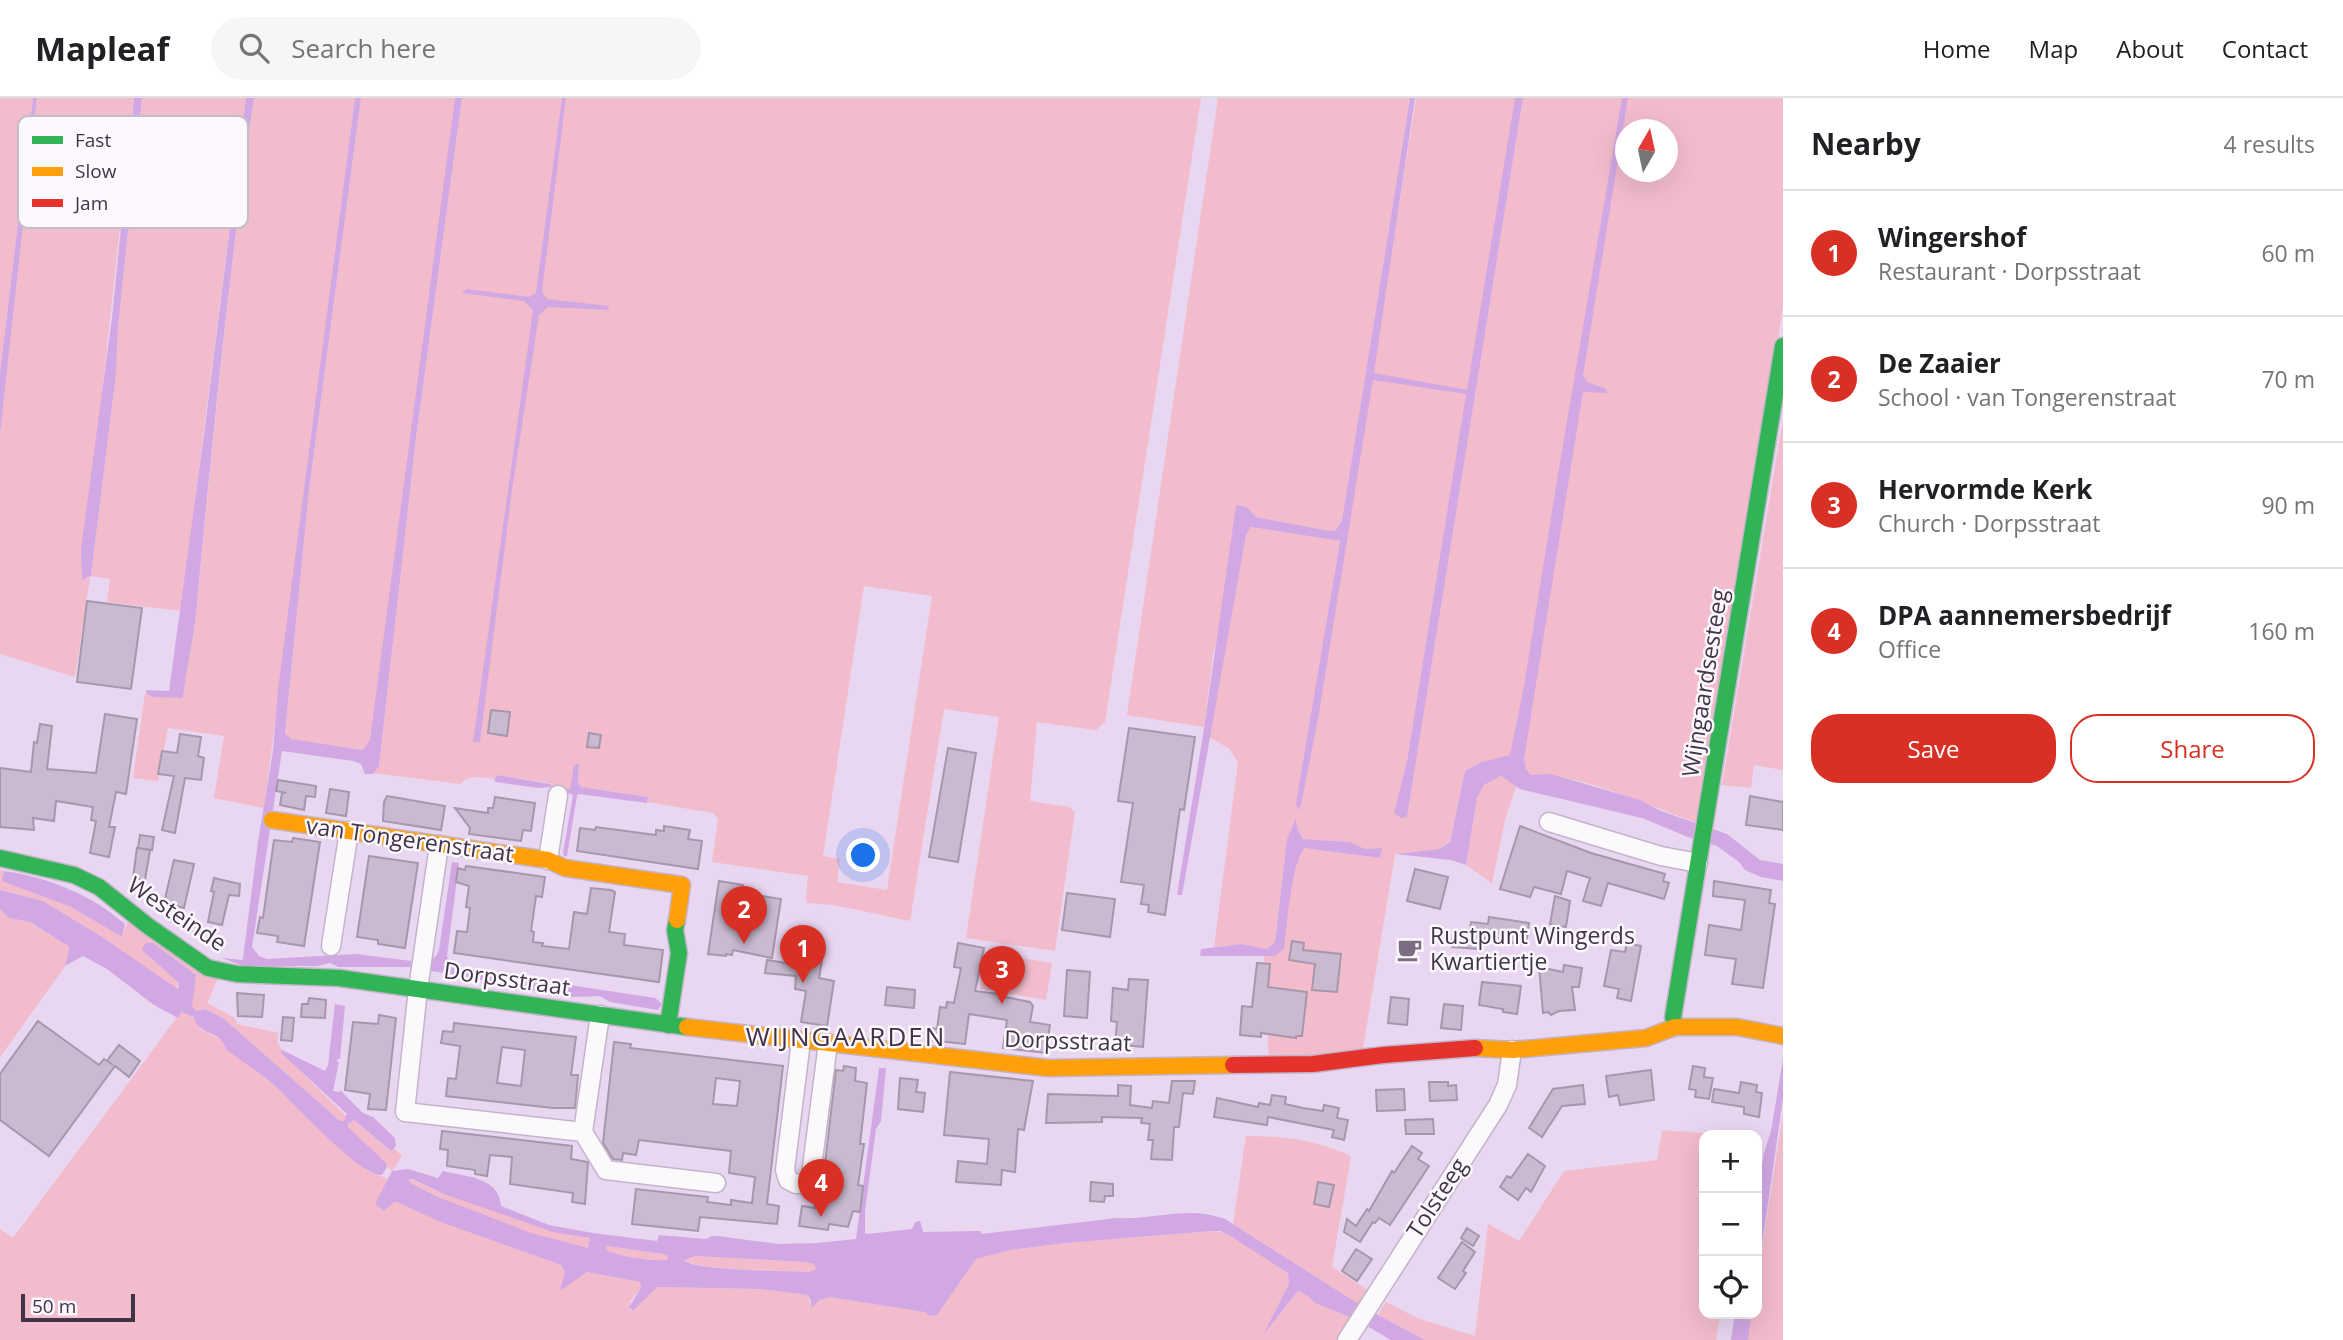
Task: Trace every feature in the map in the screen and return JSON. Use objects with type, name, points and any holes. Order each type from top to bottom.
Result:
[{"type":"street","name":"Wijngaardsesteeg","points":[[1675,1027],[1672,1017],[1783,346]]},
{"type":"street","points":[[548,860],[558,794]]},
{"type":"street","name":"van Tongerenstraat","points":[[272,820],[548,860],[565,868],[682,885],[675,930],[679,953],[668,1025]]},
{"type":"street","points":[[1549,822],[1661,856],[1698,863]]},
{"type":"street","points":[[331,946],[349,831]]},
{"type":"street","points":[[439,845],[420,973],[405,1112],[583,1132]]},
{"type":"street","name":"Westeinde","points":[[0,858],[74,875],[99,887],[208,968],[237,974],[339,978],[420,973]]},
{"type":"street","name":"Dorpsstraat","points":[[420,973],[600,1015],[801,1041],[1048,1068],[1313,1064],[1383,1055],[1474,1048],[1512,1050],[1646,1038],[1675,1027],[1737,1027],[1783,1036]]},
{"type":"street","points":[[600,1015],[583,1132],[606,1170],[716,1183]]},
{"type":"street","points":[[801,1041],[785,1170],[788,1180],[796,1184],[806,1183],[811,1175],[828,1043]]},
{"type":"street","name":"Tolsteeg","points":[[1350,1334],[1498,1105],[1507,1085],[1512,1050]]},
{"type":"shaded area","points":[[0,98],[33,98],[31,116],[18,116],[18,223],[0,373]]},
{"type":"shaded area","points":[[33,98],[37,98],[35,116],[31,116]]},
{"type":"shaded area","points":[[37,98],[134,98],[132,116],[35,116]]},
{"type":"shaded area","points":[[134,98],[142,98],[140,116],[132,116]]},
{"type":"shaded area","points":[[142,98],[246,98],[244,116],[140,116]]},
{"type":"shaded area","points":[[246,98],[254,98],[248,141],[248,116],[244,116]]},
{"type":"shaded area","points":[[254,98],[355,98],[264,808],[214,798],[224,736],[168,728],[158,781],[133,778],[145,693],[153,697],[183,697],[196,614],[237,228],[248,228],[248,141]]},
{"type":"shaded area","points":[[355,98],[361,98],[309,490],[285,734],[292,739],[363,750],[370,740],[455,98],[462,98],[416,438],[379,766],[373,774],[365,774],[361,764],[353,761],[282,751],[252,947],[259,956],[267,959],[356,954],[427,963],[439,950],[452,862],[459,863],[447,956],[453,968],[479,974],[481,972],[520,980],[523,978],[655,998],[662,1004],[658,1010],[610,1002],[600,996],[573,997],[509,985],[495,985],[478,979],[409,967],[339,967],[330,963],[318,966],[243,966],[222,958],[243,958],[273,751],[278,689]]},
{"type":"shaded area","points":[[361,98],[455,98],[372,760],[368,743],[363,750],[292,739],[285,735],[309,490]]},
{"type":"shaded area","points":[[462,98],[1201,98],[1105,722],[1096,730],[1037,722],[1030,801],[1069,807],[1075,812],[1055,951],[966,938],[999,717],[944,709],[910,921],[834,905],[807,903],[808,876],[712,862],[718,819],[713,813],[647,802],[648,797],[581,787],[578,784],[579,767],[574,766],[570,790],[552,787],[550,783],[497,775],[494,779],[472,777],[460,784],[373,773],[379,766],[416,438]],"holes":[[[864,586],[932,596],[887,890],[837,882],[840,859],[823,856]]]},
{"type":"shaded area","points":[[562,98],[566,98],[542,292],[547,299],[609,306],[608,310],[548,307],[539,315],[512,490],[480,742],[473,742],[533,310],[524,301],[462,293],[466,289],[529,297],[536,293]]},
{"type":"shaded area","points":[[1218,98],[1410,98],[1342,520],[1336,530],[1330,531],[1256,517],[1247,507],[1213,656],[1204,727],[1127,715]]},
{"type":"shaded area","points":[[1410,98],[1415,98],[1374,373],[1467,390],[1515,98],[1523,98],[1407,817],[1401,818],[1394,813],[1407,761],[1466,394],[1373,380],[1319,714],[1301,805],[1298,810],[1296,805],[1299,785],[1340,541],[1251,527],[1246,535],[1182,895],[1177,895],[1236,505],[1247,507],[1256,517],[1330,531],[1336,530],[1342,520]]},
{"type":"shaded area","points":[[1416,98],[1517,98],[1407,761],[1395,812],[1407,816],[1523,98],[1783,98],[1783,306],[1701,824],[1595,786],[1552,776],[1531,775],[1526,769],[1482,762],[1465,771],[1450,841],[1439,849],[1395,854],[1362,1055],[1269,1060],[1264,956],[1275,956],[1299,854],[1304,848],[1380,858],[1382,848],[1365,849],[1350,842],[1303,839],[1296,819],[1287,839],[1275,942],[1267,949],[1241,944],[1214,947],[1238,763],[1230,749],[1209,737],[1246,535],[1251,527],[1340,541],[1299,785],[1299,809],[1319,714]]},
{"type":"shaded area","points":[[1622,98],[1628,98],[1625,119],[1618,119]]},
{"type":"shaded area","points":[[1615,139],[1615,178],[1583,376],[1587,382],[1606,389],[1607,393],[1583,392],[1524,759],[1526,769],[1531,775],[1551,774],[1640,800],[1661,811],[1727,834],[1760,860],[1783,864],[1783,881],[1761,877],[1745,870],[1739,862],[1717,846],[1642,818],[1520,789],[1501,776],[1484,785],[1477,798],[1466,865],[1451,860],[1395,854],[1439,849],[1450,842],[1465,771],[1482,762],[1510,755],[1524,686]]},
{"type":"shaded area","points":[[18,223],[18,228],[23,228],[0,435],[0,373]]},
{"type":"shaded area","points":[[23,228],[120,228],[82,579],[90,578],[75,677],[0,654],[0,435]]},
{"type":"shaded area","points":[[121,228],[128,228],[116,374],[91,576],[82,580],[81,549],[112,318]]},
{"type":"shaded area","points":[[128,228],[230,228],[181,611],[107,602],[110,579],[91,576],[116,374]]},
{"type":"shaded area","points":[[230,228],[237,228],[196,614],[183,698],[153,697],[147,694],[146,690],[169,691]]},
{"type":"shaded area","points":[[1783,419],[1783,770],[1754,765],[1751,788],[1722,785]]},
{"type":"shaded area","points":[[579,764],[578,783],[581,787],[648,797],[647,803],[579,794],[567,856],[564,856],[573,795],[563,789],[570,789],[574,765]]},
{"type":"shaded area","points":[[497,775],[550,784],[552,787],[538,788],[496,782],[494,780]]},
{"type":"shaded area","points":[[1501,776],[1516,786],[1505,820],[1492,883],[1466,865],[1477,798],[1484,785]]},
{"type":"shaded area","points":[[1296,818],[1297,828],[1303,839],[1350,842],[1365,849],[1382,848],[1380,858],[1304,848],[1293,882],[1284,949],[1275,956],[1200,956],[1201,949],[1241,944],[1267,949],[1275,942],[1287,839]]},
{"type":"shaded area","points":[[0,869],[4,871],[3,881],[71,907],[122,937],[128,920],[218,978],[207,1003],[235,1018],[237,1024],[279,1033],[277,1041],[282,1050],[280,1051],[347,1117],[340,1121],[223,1018],[205,1009],[197,1011],[191,1007],[194,973],[143,951],[179,983],[176,989],[99,935],[43,901],[0,890]]},
{"type":"shaded area","points":[[4,871],[52,883],[84,896],[125,924],[122,937],[71,907],[2,881]]},
{"type":"shaded area","points":[[0,890],[43,901],[178,989],[179,983],[143,951],[146,943],[153,943],[196,975],[192,1007],[197,1011],[205,1009],[223,1018],[340,1121],[344,1121],[347,1114],[280,1052],[282,1050],[325,1071],[335,1004],[345,1006],[340,1059],[337,1059],[339,1062],[333,1091],[340,1090],[363,1113],[373,1117],[395,1138],[396,1146],[391,1151],[354,1120],[348,1124],[386,1163],[387,1167],[382,1175],[359,1164],[327,1138],[269,1081],[227,1050],[222,1041],[202,1029],[194,1017],[181,1012],[178,1018],[154,1005],[107,969],[83,956],[65,966],[68,946],[30,922],[9,918],[0,909]]},
{"type":"shaded area","points":[[0,909],[9,918],[29,922],[68,946],[69,950],[65,966],[0,1057]]},
{"type":"shaded area","points":[[987,952],[1052,963],[1046,1000],[980,989]]},
{"type":"shaded area","points":[[181,1012],[195,1018],[200,1029],[222,1040],[225,1048],[274,1085],[326,1136],[368,1171],[388,1179],[376,1204],[384,1211],[397,1202],[439,1221],[561,1265],[565,1271],[561,1290],[587,1272],[640,1282],[641,1288],[630,1301],[631,1311],[657,1287],[759,1289],[808,1295],[811,1307],[830,1297],[925,1312],[930,1316],[937,1315],[975,1259],[1010,1250],[1066,1243],[1212,1231],[1241,1241],[1288,1273],[1289,1284],[1266,1331],[1298,1291],[1315,1303],[1357,1320],[1344,1340],[0,1340],[0,1229],[13,1238]]},
{"type":"shaded area","points":[[1783,1059],[1783,1098],[1762,1246],[1762,1165],[1771,1131]]},
{"type":"shaded area","points":[[879,1068],[886,1068],[881,1121],[876,1129],[865,1211],[865,1233],[912,1229],[915,1222],[920,1221],[923,1232],[980,1231],[982,1234],[1117,1218],[1184,1213],[1211,1215],[1225,1219],[1365,1308],[1425,1340],[1391,1340],[1357,1320],[1315,1303],[1298,1291],[1263,1335],[1289,1284],[1288,1273],[1220,1231],[1066,1243],[1010,1250],[976,1259],[937,1315],[930,1316],[924,1312],[830,1297],[820,1300],[811,1308],[808,1295],[759,1289],[657,1287],[633,1311],[629,1307],[641,1288],[640,1282],[587,1272],[560,1291],[565,1271],[561,1265],[438,1221],[397,1202],[384,1211],[375,1204],[392,1171],[408,1169],[438,1178],[443,1171],[488,1184],[499,1196],[501,1206],[549,1225],[593,1233],[657,1241],[659,1235],[706,1239],[718,1236],[778,1244],[856,1239]],"holes":[[[409,1180],[444,1194],[553,1232],[590,1238],[588,1248],[531,1233],[438,1197],[410,1183]],[[607,1246],[668,1256],[667,1260],[644,1259],[606,1250]],[[695,1256],[806,1262],[814,1264],[816,1269],[810,1272],[743,1270],[691,1264],[684,1260]]]},
{"type":"shaded area","points":[[1783,1113],[1783,1340],[1748,1340],[1751,1319],[1762,1319],[1762,1250]]},
{"type":"shaded area","points":[[351,1120],[390,1151],[394,1148],[402,1156],[392,1171],[348,1127]]},
{"type":"shaded area","points":[[1662,1130],[1699,1133],[1699,1319],[1719,1319],[1716,1340],[1425,1340],[1378,1315],[1386,1302],[1417,1318],[1475,1336],[1488,1224],[1519,1241],[1564,1171],[1657,1160]]},
{"type":"shaded area","points":[[1246,1136],[1300,1140],[1351,1156],[1332,1267],[1374,1294],[1365,1308],[1233,1224]]},
{"type":"shaded area","points":[[410,1179],[444,1194],[590,1238],[588,1249],[543,1237],[474,1213],[410,1183]]},
{"type":"shaded area","points":[[606,1246],[669,1255],[667,1260],[636,1258],[606,1251]]},
{"type":"shaded area","points":[[695,1256],[806,1262],[814,1264],[816,1269],[811,1272],[723,1268],[691,1263],[683,1259]]},
{"type":"shaded area","points":[[1734,1319],[1751,1319],[1748,1340],[1731,1340]]},
{"type":"building","points":[[87,601],[142,608],[131,689],[77,682]]},
{"type":"building","points":[[491,710],[510,712],[507,736],[488,733]]},
{"type":"building","points":[[105,714],[137,719],[126,794],[116,792],[109,827],[115,827],[109,857],[90,853],[96,821],[91,820],[93,807],[56,801],[54,821],[33,818],[34,830],[0,827],[0,768],[31,772],[34,742],[37,743],[40,724],[52,726],[47,769],[96,773]]},
{"type":"building","points":[[1129,728],[1195,737],[1184,810],[1180,809],[1165,915],[1148,912],[1149,905],[1141,904],[1144,885],[1121,882],[1133,803],[1118,801]]},
{"type":"building","points":[[589,733],[601,735],[599,748],[587,747]]},
{"type":"building","points":[[180,734],[201,737],[198,756],[204,758],[201,780],[185,778],[175,833],[162,830],[174,776],[158,774],[162,751],[177,753]]},
{"type":"building","points":[[948,748],[976,753],[958,862],[929,857]]},
{"type":"building","points":[[278,780],[316,786],[315,797],[306,796],[304,810],[280,805],[282,793],[286,793],[276,791]]},
{"type":"building","points":[[330,789],[349,792],[346,816],[326,813]]},
{"type":"building","points":[[387,796],[445,806],[441,830],[383,821]]},
{"type":"building","points":[[1750,796],[1783,802],[1783,830],[1746,825]]},
{"type":"building","points":[[495,797],[535,803],[531,831],[523,830],[521,841],[469,834],[470,828],[455,808],[488,813],[488,808],[493,808]]},
{"type":"building","points":[[664,826],[690,830],[688,839],[702,841],[698,869],[577,851],[580,828],[595,830],[596,827],[656,835],[656,830],[664,831]]},
{"type":"building","points":[[1520,826],[1591,853],[1665,874],[1663,881],[1669,883],[1664,899],[1608,883],[1601,906],[1583,901],[1590,878],[1567,871],[1561,894],[1534,887],[1530,897],[1500,889]]},
{"type":"building","points":[[140,835],[154,837],[152,850],[138,848]]},
{"type":"building","points":[[293,838],[320,842],[304,946],[277,942],[278,936],[257,933],[260,917],[263,918],[274,840],[292,842]]},
{"type":"building","points":[[137,848],[150,850],[145,880],[133,878]]},
{"type":"building","points":[[369,856],[418,863],[405,948],[378,944],[378,940],[357,937]]},
{"type":"building","points":[[174,860],[194,864],[184,908],[164,903]]},
{"type":"building","points":[[466,866],[545,877],[542,897],[536,896],[531,931],[534,932],[533,942],[543,943],[542,946],[569,949],[574,912],[587,914],[591,888],[615,892],[609,932],[625,934],[624,945],[663,950],[659,982],[454,953],[457,931],[467,932],[469,886],[456,882],[458,868],[465,870]]},
{"type":"building","points":[[1415,869],[1448,877],[1440,909],[1407,901]]},
{"type":"building","points":[[214,878],[240,884],[239,896],[229,895],[222,925],[208,922]]},
{"type":"building","points":[[719,881],[743,885],[742,893],[781,899],[772,958],[733,950],[732,955],[726,956],[708,954]]},
{"type":"building","points":[[1714,881],[1771,890],[1769,903],[1775,904],[1763,988],[1732,984],[1736,959],[1705,955],[1709,925],[1741,930],[1745,900],[1713,896]]},
{"type":"building","points":[[1067,893],[1115,899],[1110,937],[1062,930]]},
{"type":"building","points":[[1555,896],[1570,901],[1566,927],[1550,924]]},
{"type":"building","points":[[1489,917],[1529,923],[1526,945],[1480,938],[1479,949],[1452,947],[1453,934],[1469,936],[1471,922],[1488,924]]},
{"type":"building","points":[[1292,941],[1304,943],[1303,950],[1341,954],[1337,992],[1312,990],[1315,964],[1289,960]]},
{"type":"building","points":[[958,943],[984,948],[975,991],[1030,1002],[1033,1006],[1030,1022],[1050,1025],[1046,1053],[1003,1048],[1007,1020],[969,1014],[965,1044],[929,1040],[931,1028],[937,1029],[940,1007],[946,1008],[947,1002],[954,1003],[961,968],[954,967]]},
{"type":"building","points":[[1627,943],[1641,946],[1631,1001],[1617,998],[1619,989],[1604,986],[1611,950],[1625,952]]},
{"type":"building","points":[[800,950],[823,954],[819,978],[834,981],[827,1026],[801,1022],[806,991],[795,989],[796,976],[765,973],[767,960],[798,965]]},
{"type":"building","points":[[1257,963],[1270,964],[1268,987],[1307,992],[1302,1036],[1296,1038],[1261,1033],[1261,1037],[1240,1035],[1242,1006],[1252,1007]]},
{"type":"building","points":[[1564,965],[1582,968],[1579,987],[1572,987],[1575,1010],[1559,1011],[1551,1015],[1548,1012],[1543,1013],[1539,967],[1563,972]]},
{"type":"building","points":[[1067,970],[1090,972],[1087,1018],[1064,1016]]},
{"type":"building","points":[[1129,979],[1148,980],[1143,1047],[1115,1044],[1117,1022],[1111,1021],[1113,988],[1128,990]]},
{"type":"building","points":[[1482,982],[1521,986],[1517,1014],[1479,1005]]},
{"type":"building","points":[[887,987],[915,990],[914,1008],[885,1005]]},
{"type":"building","points":[[237,993],[264,995],[262,1017],[238,1016]]},
{"type":"building","points":[[1391,997],[1409,999],[1407,1025],[1388,1023]]},
{"type":"building","points":[[309,998],[326,1000],[325,1018],[301,1017],[302,1004],[308,1004]]},
{"type":"building","points":[[1444,1004],[1463,1006],[1461,1030],[1441,1028]]},
{"type":"building","points":[[379,1015],[396,1018],[386,1110],[368,1109],[370,1094],[345,1090],[353,1022],[378,1024]]},
{"type":"building","points":[[283,1017],[294,1018],[292,1041],[281,1040]]},
{"type":"building","points":[[38,1021],[99,1065],[104,1059],[107,1061],[119,1045],[140,1061],[129,1077],[115,1066],[49,1156],[0,1120],[0,1074]]},
{"type":"building","points":[[454,1023],[576,1037],[571,1075],[578,1075],[575,1108],[446,1096],[448,1078],[456,1079],[460,1046],[441,1043],[443,1031],[453,1032]],"holes":[[[502,1047],[525,1050],[521,1086],[497,1083]]]},
{"type":"building","points":[[614,1042],[631,1044],[630,1048],[783,1066],[767,1204],[779,1206],[777,1224],[700,1217],[698,1231],[632,1224],[636,1189],[708,1197],[707,1202],[731,1205],[731,1200],[752,1203],[755,1177],[729,1173],[731,1151],[639,1140],[636,1155],[623,1153],[622,1160],[613,1159],[603,1143]],"holes":[[[716,1078],[740,1081],[737,1106],[713,1104]]]},
{"type":"building","points":[[844,1066],[856,1068],[855,1081],[867,1083],[860,1144],[864,1144],[858,1185],[863,1186],[860,1212],[853,1211],[848,1227],[829,1224],[828,1230],[799,1226],[802,1206],[820,1206],[836,1070],[843,1071]]},
{"type":"building","points":[[1693,1066],[1705,1068],[1704,1077],[1713,1078],[1709,1099],[1695,1097],[1696,1090],[1689,1089]]},
{"type":"building","points":[[1651,1070],[1654,1100],[1620,1105],[1618,1095],[1609,1097],[1606,1076]]},
{"type":"building","points":[[950,1072],[1033,1081],[1024,1130],[1018,1129],[1015,1172],[1002,1170],[1001,1185],[956,1182],[958,1161],[987,1164],[989,1139],[944,1135]]},
{"type":"building","points":[[900,1078],[918,1080],[916,1092],[925,1093],[923,1112],[898,1109]]},
{"type":"building","points":[[1172,1081],[1195,1081],[1193,1094],[1183,1093],[1179,1127],[1174,1127],[1172,1160],[1151,1159],[1153,1140],[1148,1140],[1150,1124],[1141,1123],[1142,1118],[1102,1117],[1102,1122],[1046,1123],[1048,1094],[1118,1096],[1118,1085],[1131,1086],[1130,1105],[1152,1108],[1153,1101],[1169,1103]]},
{"type":"building","points":[[1429,1082],[1456,1085],[1457,1100],[1430,1101]]},
{"type":"building","points":[[1741,1082],[1757,1085],[1756,1092],[1762,1093],[1759,1117],[1744,1114],[1744,1107],[1712,1102],[1714,1089],[1739,1093]]},
{"type":"building","points":[[1583,1085],[1585,1104],[1562,1106],[1542,1137],[1529,1128],[1553,1089]]},
{"type":"building","points":[[1404,1089],[1405,1110],[1377,1111],[1376,1090]]},
{"type":"building","points":[[1272,1095],[1286,1097],[1285,1104],[1303,1108],[1323,1111],[1324,1105],[1339,1108],[1337,1118],[1348,1120],[1344,1140],[1332,1137],[1334,1130],[1268,1117],[1267,1125],[1214,1117],[1217,1098],[1258,1107],[1259,1103],[1270,1105]]},
{"type":"building","points":[[1433,1119],[1434,1134],[1406,1134],[1405,1120]]},
{"type":"building","points":[[442,1131],[572,1146],[571,1159],[588,1162],[585,1204],[572,1202],[573,1193],[510,1184],[512,1157],[490,1155],[487,1176],[475,1174],[475,1170],[447,1166],[448,1150],[440,1149]]},
{"type":"building","points":[[1412,1146],[1422,1153],[1418,1159],[1429,1166],[1390,1225],[1379,1218],[1373,1222],[1360,1242],[1344,1232],[1347,1219],[1356,1226],[1367,1209],[1369,1211],[1392,1171],[1394,1173]]},
{"type":"building","points":[[1528,1154],[1545,1166],[1531,1192],[1526,1188],[1518,1200],[1500,1187],[1507,1176],[1511,1178]]},
{"type":"building","points":[[1091,1182],[1113,1184],[1113,1196],[1105,1196],[1104,1202],[1090,1201]]},
{"type":"building","points":[[1318,1182],[1334,1185],[1329,1207],[1314,1204]]},
{"type":"building","points":[[1467,1228],[1479,1236],[1473,1246],[1461,1238]]},
{"type":"building","points":[[1462,1242],[1475,1252],[1455,1289],[1438,1278]]},
{"type":"building","points":[[1356,1249],[1372,1259],[1357,1281],[1342,1271]]},
{"type":"traffic: fast","points":[[1675,1027],[1673,1017],[1783,346]]},
{"type":"traffic: fast","points":[[0,858],[74,875],[99,887],[208,968],[237,974],[339,978],[687,1027]]},
{"type":"traffic: fast","points":[[668,1025],[679,953],[675,930],[677,920]]},
{"type":"traffic: slow","points":[[272,820],[548,860],[565,868],[682,885],[677,920]]},
{"type":"traffic: slow","points":[[687,1027],[1048,1068],[1233,1065]]},
{"type":"traffic: slow","points":[[1475,1048],[1512,1050],[1646,1038],[1675,1027],[1737,1027],[1783,1036]]},
{"type":"traffic: jam","points":[[1233,1065],[1313,1064],[1475,1048]]},
{"type":"place","name":"De Zaaier","points":[[744,944]]},
{"type":"place","name":"Rustpunt Wingerds Kwartiertje","points":[[1410,949]]},
{"type":"place","name":"Wingershof","points":[[803,983]]},
{"type":"place","name":"Hervormde Kerk","points":[[1002,1004]]},
{"type":"place","name":"DPA aannemersbedrijf","points":[[821,1217]]},
{"type":"district","name":"WIJNGAARDEN","points":[[846,1037]]}]
